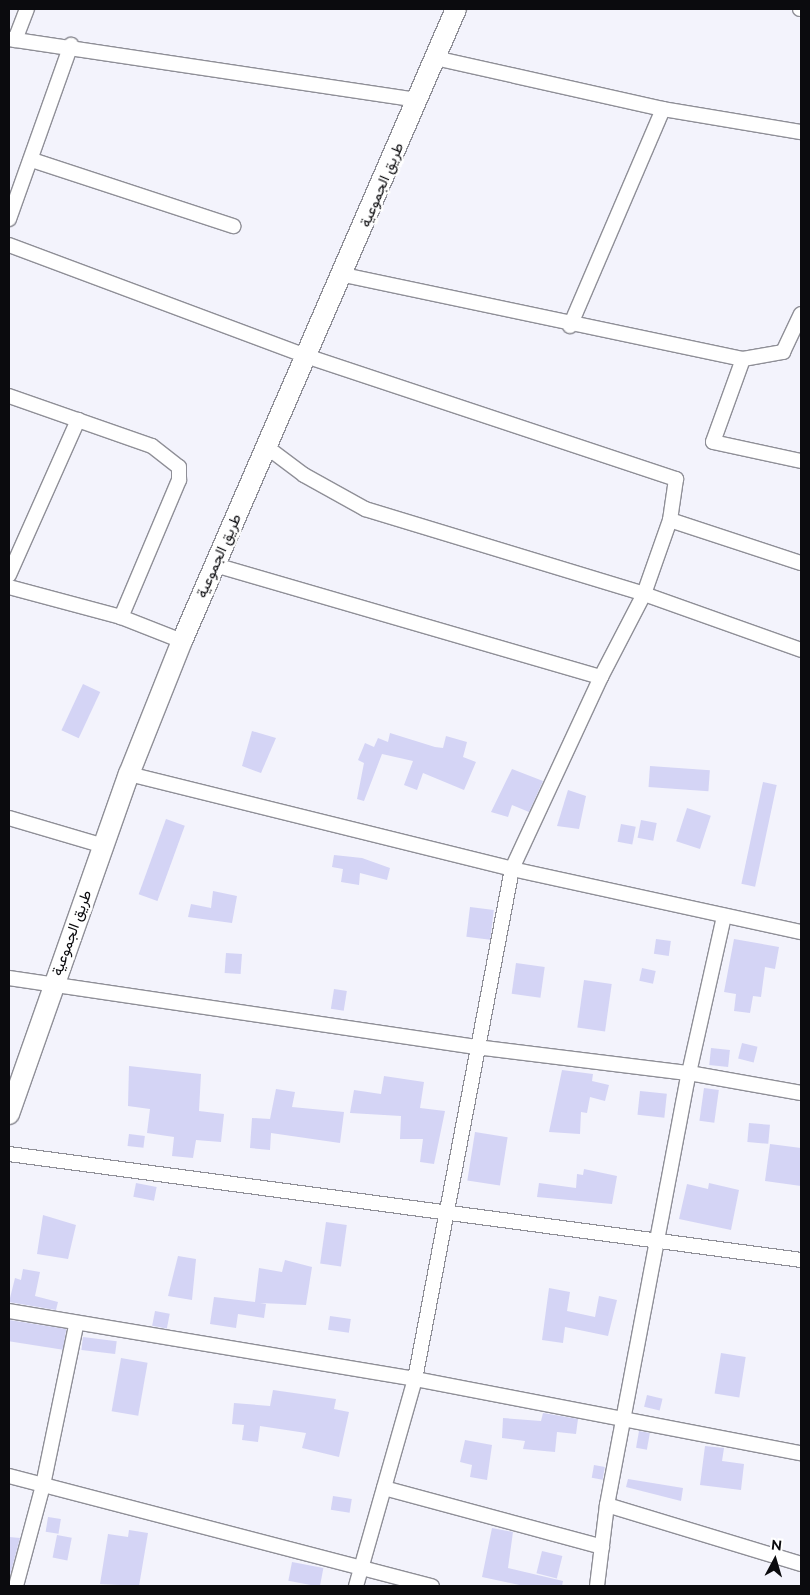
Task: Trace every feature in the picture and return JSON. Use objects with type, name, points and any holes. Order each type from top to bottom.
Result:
[{"type":"main road","name":"طريق الجموعية","points":[[9,1114],[129,774],[182,641],[309,357],[456,9]]},
{"type":"street","points":[[27,9],[12,39],[70,45],[418,100]]},
{"type":"street","points":[[9,219],[32,160],[70,45]]},
{"type":"street","points":[[435,58],[663,109],[801,132]]},
{"type":"street","points":[[570,326],[663,109]]},
{"type":"street","points":[[32,160],[234,226]]},
{"type":"street","points":[[9,245],[309,357],[670,477],[677,485],[670,520],[644,594],[601,677],[512,869],[476,1047],[415,1379],[356,1586]]},
{"type":"street","points":[[344,275],[570,326],[743,359],[783,352],[798,329],[801,314]]},
{"type":"street","points":[[743,359],[713,442],[801,461]]},
{"type":"street","points":[[9,396],[152,446],[179,467],[180,480],[121,617]]},
{"type":"street","points":[[9,575],[78,420]]},
{"type":"street","points":[[268,448],[304,476],[365,509],[644,594],[801,650]]},
{"type":"street","points":[[670,520],[801,563]]},
{"type":"street","points":[[215,565],[601,677]]},
{"type":"street","points":[[9,586],[121,617],[182,641]]},
{"type":"street","points":[[129,774],[512,869],[801,932]]},
{"type":"street","points":[[9,818],[104,846]]},
{"type":"street","points":[[597,1586],[607,1505],[626,1418],[689,1073],[724,916]]},
{"type":"street","points":[[9,978],[476,1047],[689,1073],[801,1093]]},
{"type":"street","points":[[9,1154],[658,1238],[801,1260]]},
{"type":"street","points":[[9,1311],[76,1326],[415,1379],[801,1453]]},
{"type":"street","points":[[16,1586],[43,1485],[76,1326]]},
{"type":"street","points":[[9,1476],[362,1566],[432,1586]]},
{"type":"street","points":[[384,1488],[602,1546]]},
{"type":"street","points":[[607,1505],[801,1564]]},
{"type":"building","points":[[83,684],[100,692],[79,738],[61,730]]},
{"type":"building","points":[[252,731],[276,738],[261,773],[242,766]]},
{"type":"building","points":[[390,733],[443,748],[446,736],[467,742],[463,757],[476,762],[464,790],[423,773],[417,790],[404,785],[413,761],[382,754],[364,801],[357,799],[364,763],[358,760],[365,743],[374,747],[378,738],[388,742]]},
{"type":"building","points":[[650,766],[710,770],[708,791],[649,787]]},
{"type":"building","points":[[512,769],[543,781],[529,812],[512,805],[508,817],[491,812]]},
{"type":"building","points":[[763,782],[777,785],[755,887],[741,884]]},
{"type":"building","points":[[568,790],[586,796],[579,829],[557,826]]},
{"type":"building","points":[[687,808],[711,816],[700,849],[676,841]]},
{"type":"building","points":[[166,819],[185,826],[157,901],[139,894]]},
{"type":"building","points":[[641,820],[657,823],[653,841],[638,838]]},
{"type":"building","points":[[621,824],[636,827],[632,845],[618,842]]},
{"type":"building","points":[[334,855],[362,858],[390,868],[387,880],[360,873],[359,885],[341,882],[343,869],[332,867]]},
{"type":"building","points":[[213,891],[237,896],[232,923],[188,917],[191,904],[211,908]]},
{"type":"building","points":[[470,907],[494,910],[490,940],[466,937]]},
{"type":"building","points":[[656,939],[671,941],[669,956],[654,954]]},
{"type":"building","points":[[734,939],[779,947],[775,969],[765,967],[761,997],[753,996],[750,1013],[734,1011],[736,994],[724,992]]},
{"type":"building","points":[[226,953],[242,954],[241,974],[225,973]]},
{"type":"building","points":[[516,963],[545,967],[540,998],[512,994]]},
{"type":"building","points":[[642,968],[656,971],[653,984],[639,981]]},
{"type":"building","points":[[584,980],[612,984],[605,1031],[577,1028]]},
{"type":"building","points":[[334,989],[347,991],[344,1011],[331,1009]]},
{"type":"building","points":[[742,1043],[758,1047],[754,1062],[738,1059]]},
{"type":"building","points":[[711,1048],[730,1050],[728,1067],[709,1065]]},
{"type":"building","points":[[129,1066],[201,1074],[199,1111],[224,1114],[221,1142],[196,1140],[193,1158],[172,1156],[174,1137],[147,1133],[150,1109],[128,1106]]},
{"type":"building","points":[[562,1070],[593,1074],[592,1081],[609,1085],[605,1101],[590,1097],[587,1113],[581,1112],[580,1134],[549,1132]]},
{"type":"building","points":[[384,1076],[424,1082],[420,1108],[445,1111],[434,1164],[420,1162],[423,1139],[400,1139],[401,1116],[350,1113],[354,1090],[381,1094]]},
{"type":"building","points":[[704,1088],[719,1090],[714,1123],[699,1121]]},
{"type":"building","points":[[276,1089],[295,1092],[292,1107],[344,1112],[340,1143],[271,1133],[270,1150],[250,1148],[252,1118],[270,1119]]},
{"type":"building","points":[[640,1091],[667,1094],[664,1118],[637,1115]]},
{"type":"building","points":[[749,1123],[770,1125],[768,1144],[747,1142]]},
{"type":"building","points":[[475,1132],[508,1137],[500,1186],[467,1180]]},
{"type":"building","points":[[129,1134],[145,1136],[143,1148],[128,1146]]},
{"type":"building","points":[[770,1144],[801,1148],[801,1186],[765,1181]]},
{"type":"building","points":[[584,1169],[617,1176],[612,1204],[537,1197],[539,1183],[576,1188],[577,1174],[583,1175]]},
{"type":"building","points":[[136,1183],[157,1187],[154,1201],[133,1197]]},
{"type":"building","points":[[709,1183],[739,1190],[731,1230],[679,1219],[687,1184],[708,1189]]},
{"type":"building","points":[[43,1215],[76,1225],[68,1259],[37,1254]]},
{"type":"building","points":[[326,1222],[347,1225],[341,1267],[320,1264]]},
{"type":"building","points":[[178,1256],[196,1259],[192,1300],[168,1296]]},
{"type":"building","points":[[285,1260],[312,1267],[306,1305],[260,1303],[266,1304],[264,1318],[238,1314],[236,1328],[210,1324],[214,1297],[255,1302],[259,1268],[282,1272]]},
{"type":"building","points":[[23,1269],[40,1272],[35,1296],[58,1302],[56,1310],[9,1302],[15,1278],[21,1280]]},
{"type":"building","points":[[549,1288],[570,1292],[567,1311],[595,1317],[599,1296],[617,1300],[608,1336],[565,1327],[563,1343],[542,1340]]},
{"type":"building","points":[[155,1311],[170,1314],[167,1329],[152,1326]]},
{"type":"building","points":[[330,1316],[351,1319],[349,1333],[328,1330]]},
{"type":"building","points":[[9,1320],[66,1329],[63,1350],[9,1341]]},
{"type":"building","points":[[83,1337],[117,1341],[115,1354],[81,1350]]},
{"type":"building","points":[[721,1353],[746,1357],[739,1397],[715,1393]]},
{"type":"building","points":[[121,1358],[148,1363],[138,1416],[112,1411]]},
{"type":"building","points":[[273,1390],[336,1399],[334,1409],[349,1412],[339,1457],[302,1448],[306,1433],[260,1426],[258,1442],[242,1440],[244,1425],[232,1424],[234,1403],[270,1406]]},
{"type":"building","points":[[647,1395],[663,1399],[660,1411],[644,1407]]},
{"type":"building","points":[[543,1413],[578,1419],[576,1434],[557,1432],[555,1452],[523,1449],[525,1441],[502,1438],[503,1418],[541,1421]]},
{"type":"building","points":[[639,1431],[650,1433],[647,1450],[636,1448]]},
{"type":"building","points":[[465,1440],[492,1445],[487,1480],[470,1477],[472,1465],[460,1462]]},
{"type":"building","points":[[705,1446],[724,1448],[722,1461],[744,1464],[741,1490],[700,1485]]},
{"type":"building","points":[[594,1465],[605,1467],[603,1480],[592,1478]]},
{"type":"building","points":[[628,1479],[683,1488],[681,1501],[626,1487]]},
{"type":"building","points":[[333,1496],[352,1499],[350,1513],[331,1510]]},
{"type":"building","points":[[48,1517],[61,1519],[58,1534],[46,1532]]},
{"type":"building","points":[[492,1528],[513,1532],[508,1568],[563,1581],[562,1586],[524,1586],[482,1577]]},
{"type":"building","points":[[129,1530],[148,1533],[139,1586],[100,1584],[108,1534],[128,1537]]},
{"type":"building","points":[[57,1535],[72,1538],[67,1560],[53,1558]]},
{"type":"building","points":[[9,1537],[20,1538],[9,1579]]},
{"type":"building","points":[[542,1551],[562,1556],[557,1578],[536,1573]]},
{"type":"building","points":[[292,1562],[323,1568],[320,1586],[288,1581]]}]
